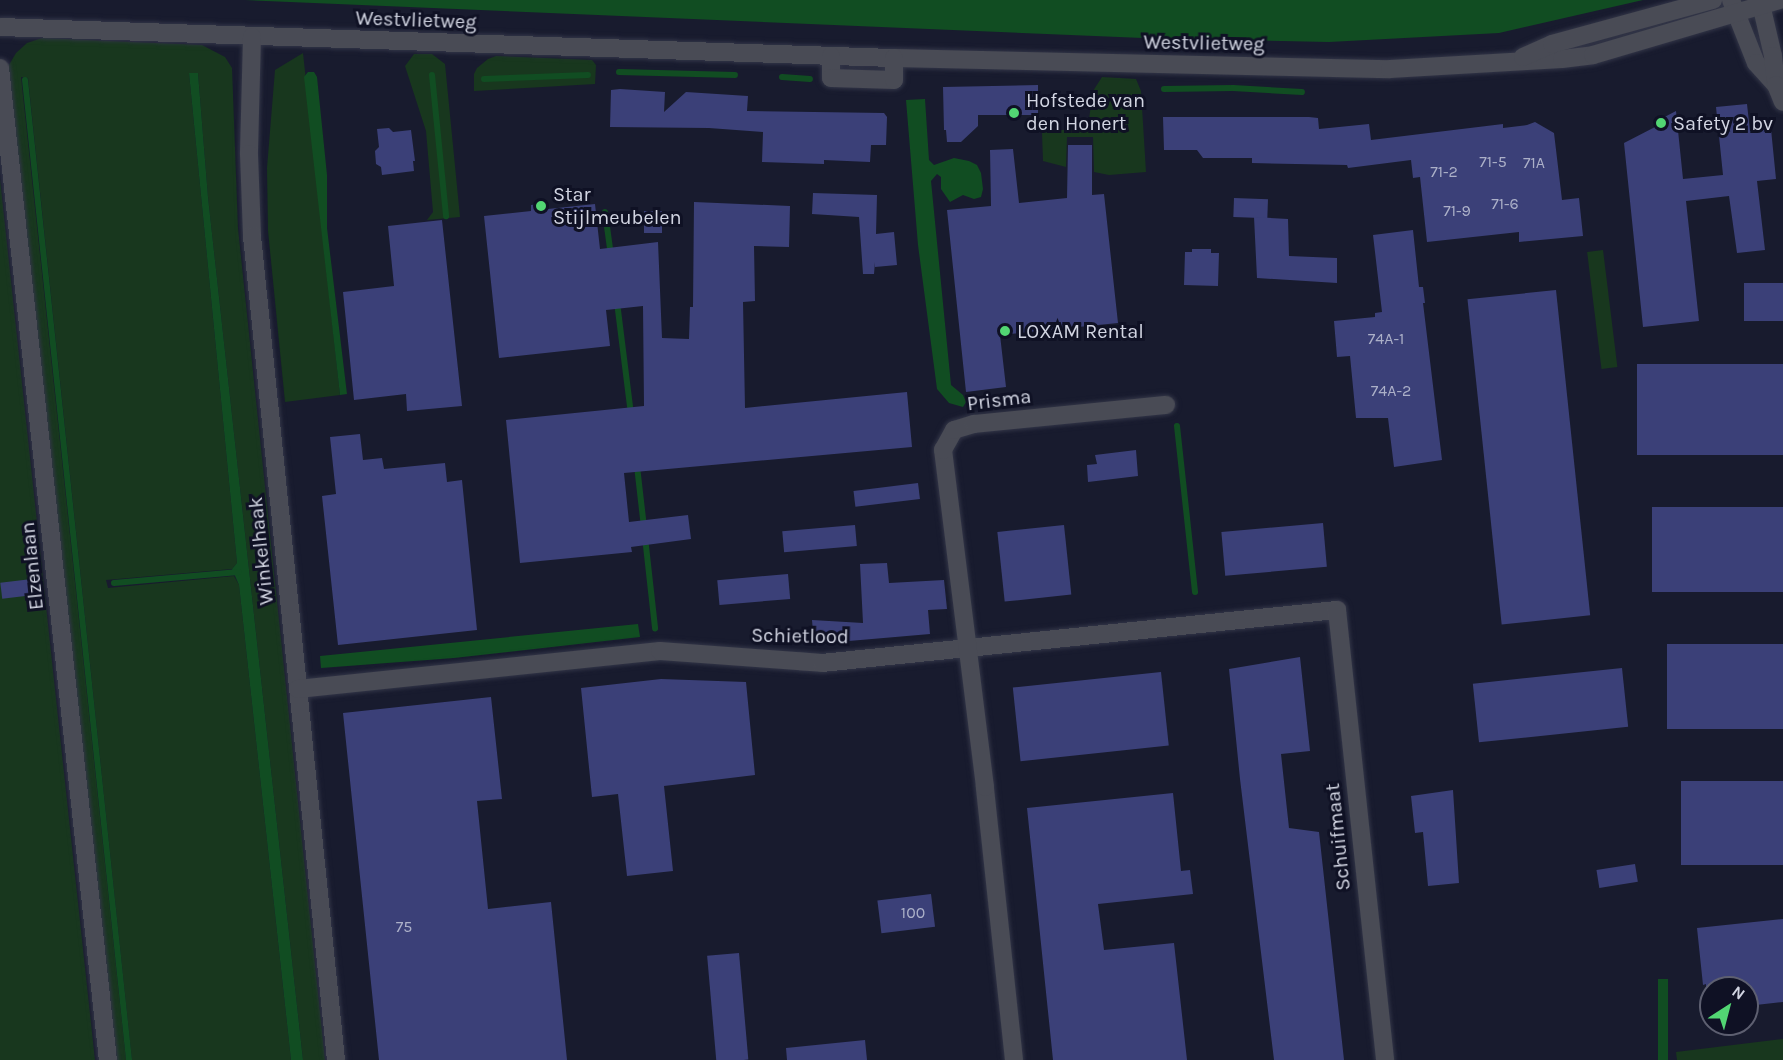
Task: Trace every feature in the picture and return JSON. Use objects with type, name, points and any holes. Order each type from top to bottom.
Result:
[{"type":"street","name":"Westvlietweg","points":[[1513,61],[1552,44],[1713,0]]},
{"type":"street","name":"Westvlietweg","points":[[0,27],[894,58],[1337,69],[1423,68],[1593,55],[1733,6],[1780,0]]},
{"type":"street","points":[[1761,2],[1779,94]]},
{"type":"street","points":[[1733,6],[1756,63],[1779,94]]},
{"type":"street","name":"Winkelhaak","points":[[252,36],[249,154],[252,236],[336,1060]]},
{"type":"street","name":"Elzenlaan","points":[[0,68],[108,1060]]},
{"type":"street","name":"Prisma","points":[[966,650],[943,450],[954,430],[974,424],[1166,405]]},
{"type":"street","name":"Schietlood","points":[[298,689],[660,651],[822,663],[966,650],[1337,610]]},
{"type":"street","name":"Schuifmaat","points":[[1337,610],[1384,1060]]},
{"type":"street","points":[[966,650],[986,799],[1014,1060]]},
{"type":"shaded area","points":[[245,0],[1643,0],[1499,33],[1329,42],[1143,38]]},
{"type":"shaded area","points":[[42,38],[202,45],[225,57],[232,68],[238,228],[325,1060],[303,1060],[208,197],[198,73],[189,73],[237,563],[232,569],[106,580],[108,588],[234,576],[239,585],[291,1060],[132,1060],[28,78],[21,77],[126,1060],[117,1060],[9,74],[9,65],[16,53],[27,43]]},
{"type":"shaded area","points":[[303,53],[340,395],[285,402],[268,231],[267,168],[275,70]]},
{"type":"shaded area","points":[[414,54],[432,54],[445,64],[460,217],[427,220],[433,212],[426,131],[405,66]]},
{"type":"shaded area","points":[[496,56],[592,60],[596,65],[595,84],[474,91],[474,74],[477,68]]},
{"type":"shaded area","points":[[308,72],[314,72],[317,77],[327,175],[327,228],[347,394],[340,395],[304,77]]},
{"type":"shaded area","points":[[189,73],[198,73],[208,197],[303,1060],[291,1060],[239,585],[232,569],[237,563]]},
{"type":"shaded area","points":[[1102,77],[1136,79],[1141,91],[1146,172],[1109,175],[1094,172],[1093,137],[1067,137],[1066,167],[1043,161],[1042,133],[1076,128],[1085,123],[1089,119],[1093,91]]},
{"type":"shaded area","points":[[925,99],[929,160],[934,165],[954,158],[977,165],[981,173],[983,189],[981,197],[974,199],[963,195],[950,202],[941,189],[941,177],[937,174],[931,181],[951,385],[963,395],[966,402],[963,407],[949,403],[937,389],[918,245],[906,100]]},
{"type":"shaded area","points":[[0,179],[95,1060],[0,1060]]},
{"type":"shaded area","points":[[1603,250],[1617,367],[1601,369],[1587,252]]},
{"type":"shaded area","points":[[638,624],[640,637],[454,658],[321,668],[320,656]]},
{"type":"shaded area","points":[[1658,979],[1668,979],[1668,1060],[1658,1060]]},
{"type":"shaded area","points":[[1783,1039],[1783,1060],[1677,1060],[1676,1052]]},
{"type":"building","name":"Hofstede van den Honert","points":[[1038,85],[1038,115],[978,115],[978,126],[961,142],[947,142],[946,130],[944,130],[943,87]]},
{"type":"building","points":[[611,90],[665,92],[664,112],[686,92],[748,96],[747,111],[884,113],[887,117],[886,145],[871,145],[870,162],[824,160],[824,164],[762,162],[763,132],[709,128],[610,127]]},
{"type":"building","points":[[1747,104],[1750,131],[1771,129],[1776,179],[1757,181],[1765,250],[1737,253],[1729,196],[1686,201],[1699,321],[1643,327],[1624,143],[1655,127],[1653,123],[1676,111],[1683,179],[1723,175],[1716,107]]},
{"type":"building","points":[[1163,117],[1309,117],[1318,118],[1319,129],[1369,124],[1371,140],[1503,124],[1503,128],[1535,122],[1554,133],[1562,200],[1579,198],[1583,236],[1519,242],[1519,232],[1427,242],[1420,177],[1413,178],[1411,160],[1348,168],[1347,165],[1252,163],[1252,158],[1203,158],[1197,150],[1164,150]]},
{"type":"building","points":[[389,128],[393,132],[411,130],[414,171],[382,175],[381,167],[376,164],[375,151],[379,147],[377,129]]},
{"type":"building","points":[[1068,145],[1092,145],[1092,195],[1104,194],[1118,323],[1000,335],[1006,387],[966,392],[947,210],[991,206],[990,150],[1013,149],[1019,203],[1067,198]]},
{"type":"building","points":[[813,193],[877,195],[876,234],[894,232],[897,265],[875,267],[875,262],[874,274],[863,274],[859,217],[812,214]]},
{"type":"building","points":[[1234,198],[1268,199],[1267,218],[1233,217]]},
{"type":"building","points":[[694,202],[790,206],[789,247],[754,246],[755,301],[743,302],[745,408],[907,392],[912,447],[624,473],[629,522],[688,515],[691,539],[631,547],[632,552],[520,563],[506,420],[644,406],[643,306],[606,310],[610,346],[499,358],[484,216],[531,211],[531,205],[548,203],[548,209],[595,204],[600,249],[658,242],[662,338],[689,339],[690,307],[693,307]]},
{"type":"building","points":[[644,211],[662,211],[662,233],[644,233]]},
{"type":"building","points":[[1254,217],[1288,219],[1289,256],[1337,258],[1337,283],[1257,278]]},
{"type":"building","points":[[442,220],[462,406],[407,411],[406,394],[354,400],[343,292],[394,286],[388,226]]},
{"type":"building","points":[[1413,230],[1419,287],[1423,287],[1442,460],[1394,467],[1388,418],[1356,418],[1350,356],[1337,357],[1334,321],[1375,317],[1375,313],[1382,312],[1373,235]]},
{"type":"building","points":[[1192,249],[1211,249],[1211,253],[1219,253],[1218,286],[1184,285],[1185,252],[1192,252]]},
{"type":"building","points":[[1744,283],[1783,283],[1783,321],[1744,321]]},
{"type":"building","points":[[1556,290],[1590,615],[1502,625],[1467,299]]},
{"type":"building","points":[[1637,364],[1783,364],[1783,455],[1637,455]]},
{"type":"building","points":[[360,434],[363,460],[382,458],[384,469],[445,463],[447,482],[462,480],[477,630],[338,645],[322,496],[336,494],[330,437]]},
{"type":"building","points":[[1136,450],[1138,476],[1088,482],[1087,465],[1097,464],[1095,455]]},
{"type":"building","points":[[918,483],[920,499],[855,507],[853,491]]},
{"type":"building","points":[[1652,507],[1783,507],[1783,592],[1652,592]]},
{"type":"building","points":[[1323,523],[1327,567],[1225,576],[1221,532]]},
{"type":"building","points":[[855,525],[857,546],[784,552],[782,531]]},
{"type":"building","points":[[1064,525],[1071,595],[1005,602],[997,532]]},
{"type":"building","points":[[887,563],[889,583],[944,580],[947,609],[928,610],[930,634],[814,644],[812,620],[863,623],[860,564]]},
{"type":"building","points":[[788,574],[790,599],[719,605],[717,580]]},
{"type":"building","points":[[40,578],[42,594],[2,599],[0,583]]},
{"type":"building","points":[[1667,644],[1783,644],[1783,729],[1667,729]]},
{"type":"building","points":[[1300,657],[1310,751],[1281,754],[1289,828],[1319,832],[1344,1060],[1274,1060],[1240,779],[1229,669]]},
{"type":"building","points":[[1622,668],[1628,727],[1479,742],[1473,684]]},
{"type":"building","points":[[1161,672],[1169,746],[1021,761],[1013,688]]},
{"type":"building","points":[[661,679],[746,682],[755,775],[664,786],[673,871],[627,876],[618,794],[592,797],[581,688]]},
{"type":"building","points":[[491,697],[502,799],[477,801],[488,909],[551,902],[567,1060],[379,1060],[343,713]]},
{"type":"building","points":[[1681,781],[1783,781],[1783,865],[1681,865]]},
{"type":"building","points":[[1453,790],[1459,883],[1428,886],[1423,832],[1415,833],[1411,796]]},
{"type":"building","points":[[1173,793],[1181,871],[1190,870],[1193,894],[1098,904],[1104,950],[1174,943],[1187,1060],[1053,1060],[1027,808]]},
{"type":"building","points":[[1635,864],[1638,882],[1599,888],[1596,870]]},
{"type":"building","points":[[931,894],[935,927],[881,933],[877,901]]},
{"type":"building","points":[[1783,919],[1783,1002],[1759,1005],[1759,976],[1702,976],[1697,928]]},
{"type":"building","points":[[739,953],[748,1060],[716,1060],[707,956]]},
{"type":"building","points":[[865,1040],[867,1060],[787,1060],[786,1048]]},
{"type":"waterway","points":[[619,72],[735,75]]},
{"type":"waterway","points":[[432,75],[446,216]]},
{"type":"waterway","points":[[484,79],[588,75]]},
{"type":"waterway","points":[[782,77],[810,79]]},
{"type":"waterway","points":[[25,80],[129,1060]]},
{"type":"waterway","points":[[1164,89],[1233,88],[1302,92]]},
{"type":"waterway","points":[[605,212],[611,256]]},
{"type":"waterway","points":[[617,302],[631,414]]},
{"type":"waterway","points":[[1177,426],[1195,592]]},
{"type":"waterway","points":[[637,466],[644,527]]},
{"type":"waterway","points":[[645,537],[655,628]]},
{"type":"waterway","points":[[114,583],[239,572]]},
{"type":"place","name":"Hofstede van den Honert","points":[[1014,113]]},
{"type":"place","name":"Safety 2 bv","points":[[1661,123]]},
{"type":"place","name":"Star Stijlmeubelen","points":[[541,206]]},
{"type":"place","name":"LOXAM Rental","points":[[1005,331]]}]
